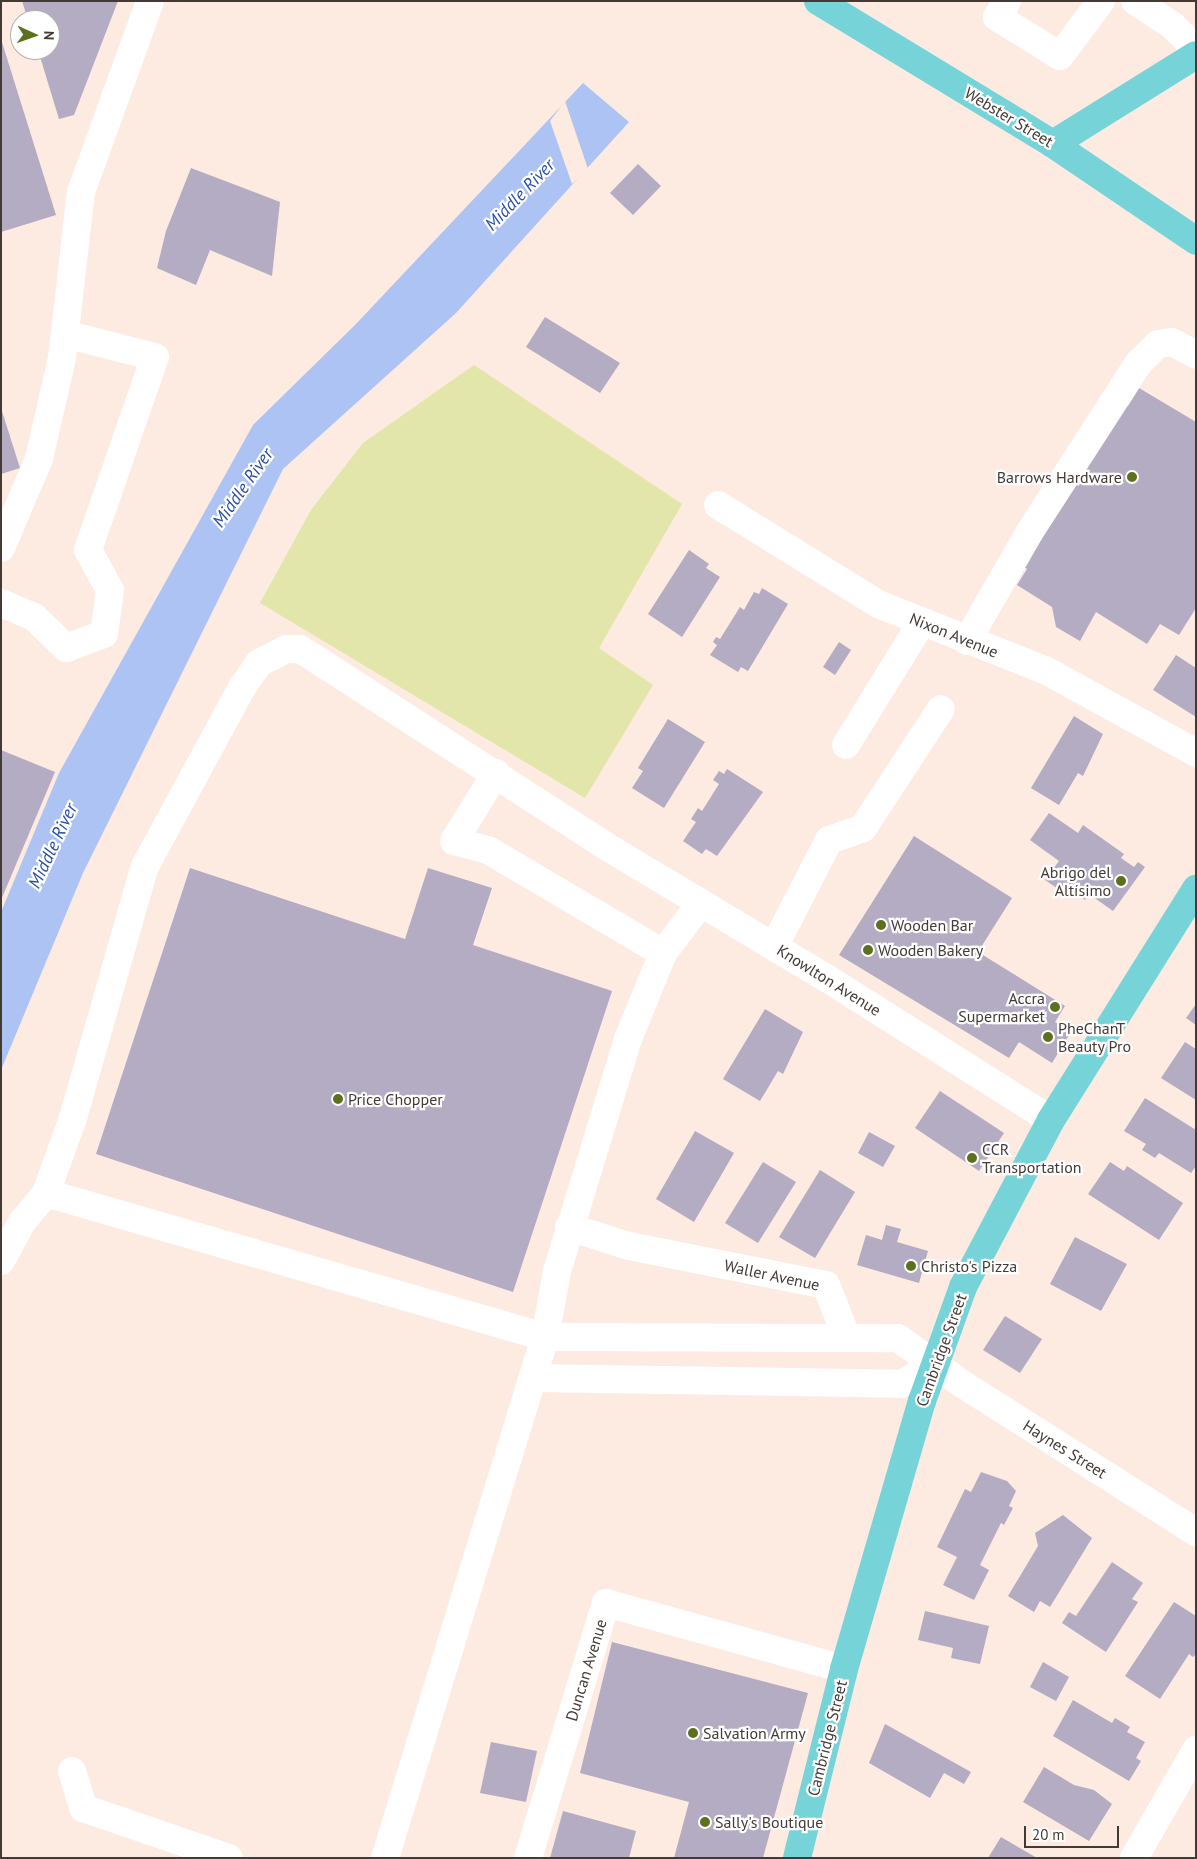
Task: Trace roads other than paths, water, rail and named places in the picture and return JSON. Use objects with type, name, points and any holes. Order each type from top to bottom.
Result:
[{"type":"main road","name":"Webster Street","points":[[818,1],[1053,144],[1193,233]]},
{"type":"main road","points":[[1053,144],[1196,55]]},
{"type":"main road","name":"Cambridge Street","points":[[797,1858],[844,1669],[934,1364],[990,1231],[1051,1120],[1196,889]]},
{"type":"street","points":[[1,548],[39,459],[65,334],[81,192],[150,1]]},
{"type":"street","points":[[1007,1],[997,16],[1060,56],[1101,1]]},
{"type":"street","points":[[1135,1],[1172,25],[1196,49]]},
{"type":"street","points":[[1,603],[34,618],[66,648],[104,634],[110,590],[88,550],[155,357],[65,334]]},
{"type":"street","points":[[968,641],[1029,533],[1138,364],[1158,344],[1172,342],[1196,355]]},
{"type":"street","name":"Nixon Avenue","points":[[718,505],[878,604],[1047,671],[1196,753]]},
{"type":"street","points":[[846,745],[922,622]]},
{"type":"street","name":"Knowlton Avenue","points":[[1,1261],[22,1222],[46,1193],[73,1118],[144,868],[243,686],[259,664],[286,649],[300,649],[496,773],[604,845],[774,947],[1051,1120]]},
{"type":"street","points":[[774,947],[829,840],[863,828],[941,709]]},
{"type":"street","points":[[496,773],[454,841],[488,850],[663,953]]},
{"type":"street","points":[[385,1858],[534,1378],[569,1227],[628,1039],[663,953],[701,903]]},
{"type":"street","points":[[46,1193],[545,1337],[898,1338],[934,1364],[902,1384],[534,1378]]},
{"type":"street","name":"Waller Avenue","points":[[569,1227],[629,1246],[826,1285],[847,1338]]},
{"type":"street","name":"Haynes Street","points":[[934,1364],[1196,1532]]},
{"type":"street","name":"Duncan Avenue","points":[[528,1858],[606,1603],[844,1669]]},
{"type":"street","points":[[1134,1858],[1196,1750]]},
{"type":"street","points":[[72,1771],[83,1808],[229,1858]]},
{"type":"water","name":"Middle River","points":[[583,83],[629,122],[456,313],[283,469],[83,873],[1,1070],[1,912],[59,773],[253,425],[356,324]]},
{"type":"place","name":"Barrows Hardware","points":[[1132,477]]},
{"type":"place","name":"Abrigo del Altísimo","points":[[1121,881]]},
{"type":"place","name":"Wooden Bar","points":[[881,925]]},
{"type":"place","name":"Wooden Bakery","points":[[868,950]]},
{"type":"place","name":"Accra Supermarket","points":[[1055,1007]]},
{"type":"place","name":"PheChanT Beauty Pro","points":[[1048,1037]]},
{"type":"place","name":"Price Chopper","points":[[338,1099]]},
{"type":"place","name":"CCR Transportation","points":[[972,1158]]},
{"type":"place","name":"Christo's Pizza","points":[[911,1266]]},
{"type":"place","name":"Salvation Army","points":[[693,1733]]},
{"type":"place","name":"Sally's Boutique","points":[[705,1822]]}]
